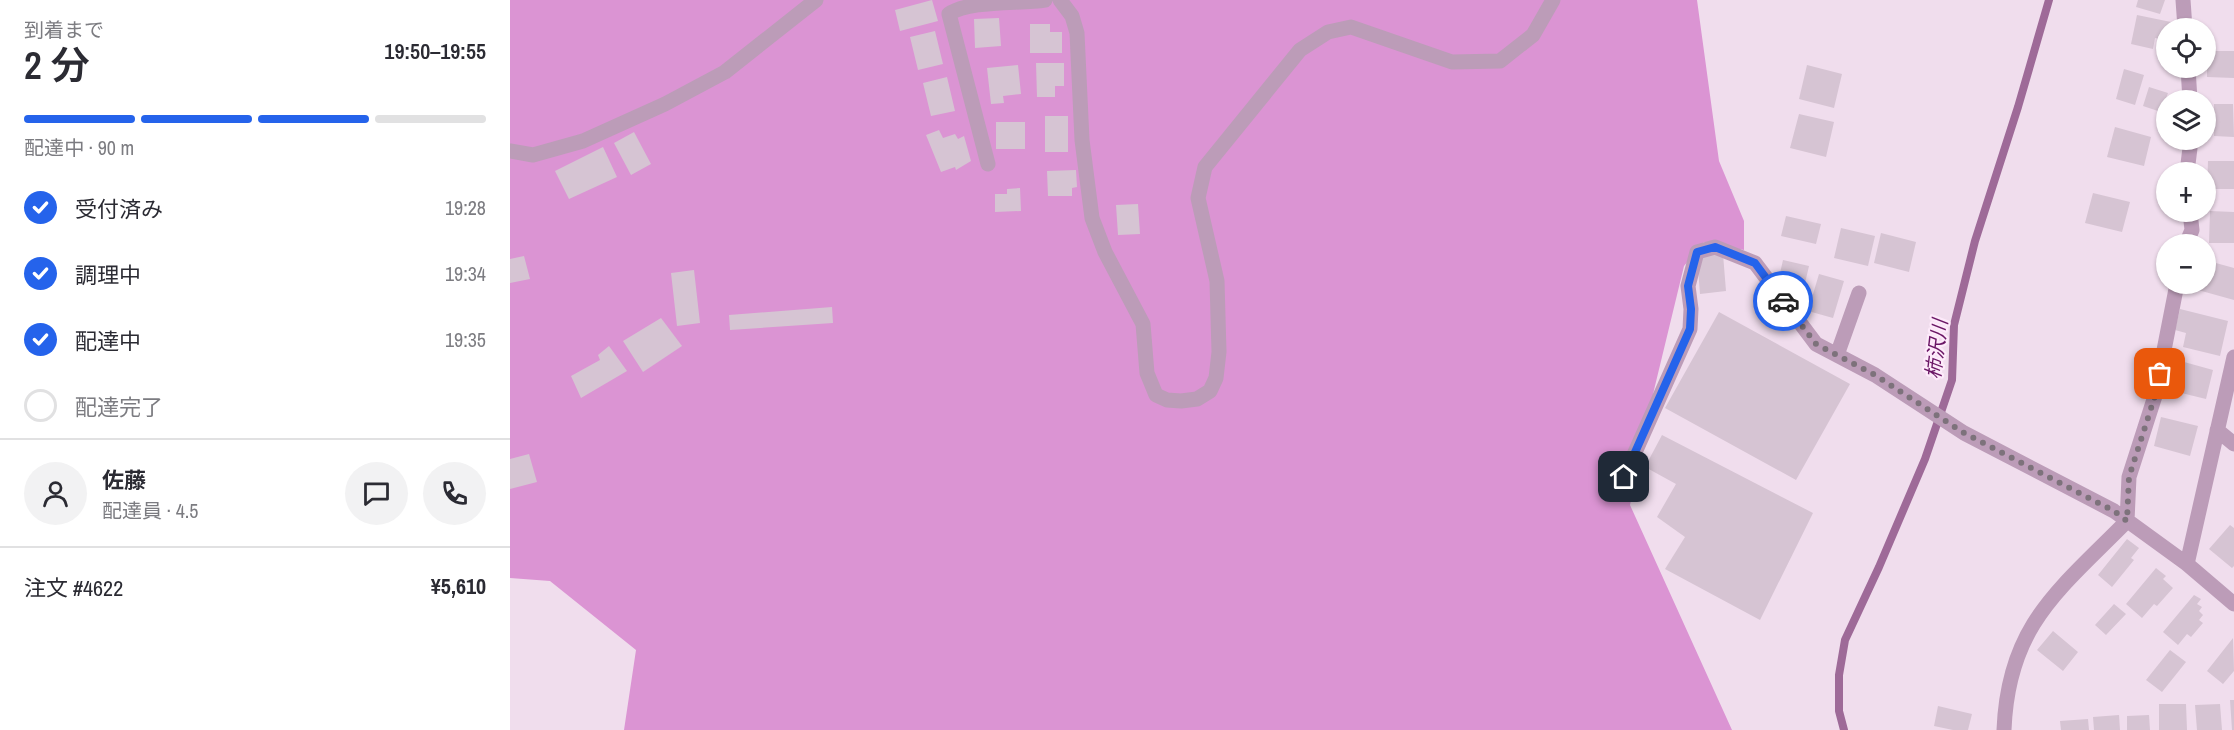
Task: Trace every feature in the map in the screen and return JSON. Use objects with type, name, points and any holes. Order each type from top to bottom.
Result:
[{"type":"street","points":[[510,151],[533,155],[583,141],[665,104],[725,72],[816,0]]},
{"type":"street","points":[[988,164],[949,14],[955,9],[978,4],[1046,0]]},
{"type":"street","points":[[1060,0],[1072,16],[1077,33],[1082,140],[1088,195],[1097,236],[1143,324],[1147,373],[1156,395],[1167,400],[1181,401],[1197,399],[1210,391],[1216,378],[1219,352],[1216,281],[1198,198],[1205,167],[1300,50],[1328,32],[1351,27],[1452,62],[1500,61],[1533,35],[1553,0]]},
{"type":"street","points":[[2183,0],[2184,18]]},
{"type":"street","points":[[1624,477],[1690,329],[1691,309],[1688,286],[1697,252],[1715,247],[1755,263],[1816,344],[1885,381],[1964,433],[2114,511],[2187,564],[2234,604]]},
{"type":"street","points":[[1837,355],[1858,293]]},
{"type":"street","points":[[2004,730],[2006,696],[2013,667],[2020,646],[2032,624],[2052,597],[2127,521],[2129,477],[2155,396],[2175,294]]},
{"type":"street","points":[[2187,564],[2234,357]]},
{"type":"street","points":[[2217,430],[2234,444]]},
{"type":"shaded area","points":[[510,0],[1697,0],[1719,161],[1744,221],[1744,250],[1704,242],[1684,266],[1654,390],[1630,505],[1732,730],[624,730],[636,650],[550,581],[510,578]]},
{"type":"building","points":[[932,0],[938,21],[900,31],[895,10]]},
{"type":"building","points":[[2138,0],[2165,0],[2160,14],[2136,7]]},
{"type":"building","points":[[2137,15],[2156,19],[2156,38],[2153,49],[2131,44]]},
{"type":"building","points":[[999,18],[1001,46],[975,48],[974,19]]},
{"type":"building","points":[[1030,24],[1050,24],[1050,32],[1062,32],[1062,53],[1030,53]]},
{"type":"building","points":[[935,31],[943,64],[918,70],[910,37]]},
{"type":"building","points":[[2216,51],[2234,51],[2234,78],[2216,77]]},
{"type":"building","points":[[1036,63],[1064,63],[1064,86],[1055,86],[1055,97],[1037,97]]},
{"type":"building","points":[[1018,65],[1021,94],[1003,96],[1004,103],[991,104],[987,68]]},
{"type":"building","points":[[1807,65],[1842,74],[1834,108],[1799,99]]},
{"type":"building","points":[[2124,69],[2144,75],[2135,105],[2116,99]]},
{"type":"building","points":[[947,77],[955,111],[931,116],[923,83]]},
{"type":"building","points":[[2149,87],[2158,90],[2156,90],[2156,110],[2143,106]]},
{"type":"building","points":[[2216,104],[2233,104],[2234,137],[2216,136]]},
{"type":"building","points":[[1799,114],[1834,122],[1826,157],[1790,148]]},
{"type":"building","points":[[1045,116],[1068,116],[1068,152],[1045,152]]},
{"type":"building","points":[[996,122],[1025,122],[1025,149],[996,149]]},
{"type":"building","points":[[2115,127],[2151,137],[2144,166],[2107,157]]},
{"type":"building","points":[[939,130],[943,138],[955,134],[958,139],[964,136],[971,161],[956,170],[955,167],[941,172],[926,135]]},
{"type":"building","points":[[634,132],[651,164],[631,175],[614,143]]},
{"type":"building","points":[[603,147],[617,177],[569,199],[555,171]]},
{"type":"building","points":[[2234,161],[2234,189],[2216,189],[2216,162],[2208,162]]},
{"type":"building","points":[[1076,170],[1077,187],[1072,188],[1072,196],[1048,196],[1047,171]]},
{"type":"building","points":[[1020,188],[1021,211],[995,212],[995,194],[1007,194],[1007,189]]},
{"type":"building","points":[[2093,193],[2130,202],[2122,232],[2085,223]]},
{"type":"building","points":[[1138,204],[1140,234],[1118,235],[1116,205]]},
{"type":"building","points":[[2216,211],[2234,212],[2234,243],[2216,243],[2216,234],[2209,234],[2210,222],[2216,222]]},
{"type":"building","points":[[1786,216],[1821,224],[1816,244],[1781,236]]},
{"type":"building","points":[[1841,228],[1875,236],[1868,266],[1834,258]]},
{"type":"building","points":[[1881,233],[1916,242],[1909,272],[1874,263]]},
{"type":"building","points":[[1723,254],[1726,291],[1700,294],[1697,256]]},
{"type":"building","points":[[524,256],[530,279],[510,283],[510,259]]},
{"type":"building","points":[[1783,260],[1809,266],[1803,292],[1777,286]]},
{"type":"building","points":[[2216,263],[2234,268],[2234,300],[2212,294],[2216,294]]},
{"type":"building","points":[[694,270],[700,323],[677,326],[671,273]]},
{"type":"building","points":[[1819,274],[1844,281],[1833,318],[1808,311]]},
{"type":"building","points":[[832,307],[833,323],[730,330],[729,315]]},
{"type":"building","points":[[2180,309],[2228,321],[2220,356],[2183,347],[2186,333],[2175,330]]},
{"type":"building","points":[[1719,312],[1850,384],[1796,480],[1665,408]]},
{"type":"building","points":[[661,318],[682,346],[643,372],[623,341]]},
{"type":"building","points":[[609,346],[627,371],[581,398],[571,376],[600,360],[598,355]]},
{"type":"building","points":[[2177,360],[2213,370],[2206,399],[2169,390]]},
{"type":"building","points":[[2161,417],[2198,426],[2190,456],[2154,446]]},
{"type":"building","points":[[1662,435],[1813,513],[1760,620],[1665,569],[1685,537],[1657,517],[1676,484],[1645,467]]},
{"type":"building","points":[[529,454],[537,482],[510,489],[510,459]]},
{"type":"building","points":[[2230,525],[2234,528],[2234,566],[2232,568],[2209,549]]},
{"type":"building","points":[[2127,539],[2139,548],[2131,558],[2134,560],[2112,587],[2098,575]]},
{"type":"building","points":[[2156,568],[2166,576],[2163,579],[2173,588],[2157,606],[2154,604],[2142,618],[2126,604]]},
{"type":"building","points":[[2194,595],[2201,599],[2197,604],[2202,607],[2199,611],[2203,615],[2199,620],[2203,623],[2191,637],[2187,634],[2178,645],[2163,632]]},
{"type":"building","points":[[2114,604],[2126,614],[2106,635],[2095,625]]},
{"type":"building","points":[[2053,631],[2078,652],[2063,671],[2037,650]]},
{"type":"building","points":[[2233,638],[2234,671],[2223,684],[2207,671]]},
{"type":"building","points":[[2170,650],[2186,662],[2162,692],[2146,680]]},
{"type":"building","points":[[2230,700],[2234,700],[2234,730],[2232,730]]},
{"type":"building","points":[[2159,704],[2186,704],[2187,730],[2159,730]]},
{"type":"building","points":[[2220,704],[2222,730],[2197,730],[2195,705]]},
{"type":"building","points":[[1938,706],[1972,714],[1968,730],[1934,726]]},
{"type":"building","points":[[2119,715],[2120,730],[2094,730],[2093,717]]},
{"type":"building","points":[[2149,715],[2150,730],[2127,730],[2127,716]]},
{"type":"building","points":[[2088,719],[2089,730],[2061,730],[2060,721]]},
{"type":"waterway","name":"柿沢川","points":[[1844,730],[1839,711],[1839,675],[1845,640],[1925,459],[1952,380],[1954,325],[1975,241],[2049,0]]},
{"type":"way so far","points":[[1783,301],[1816,344],[1875,375],[1964,433],[2114,511],[2127,521],[2129,477],[2160,374]]},
{"type":"route","points":[[1624,477],[1690,329],[1691,309],[1688,286],[1697,252],[1715,247],[1755,263],[1783,301]]}]
